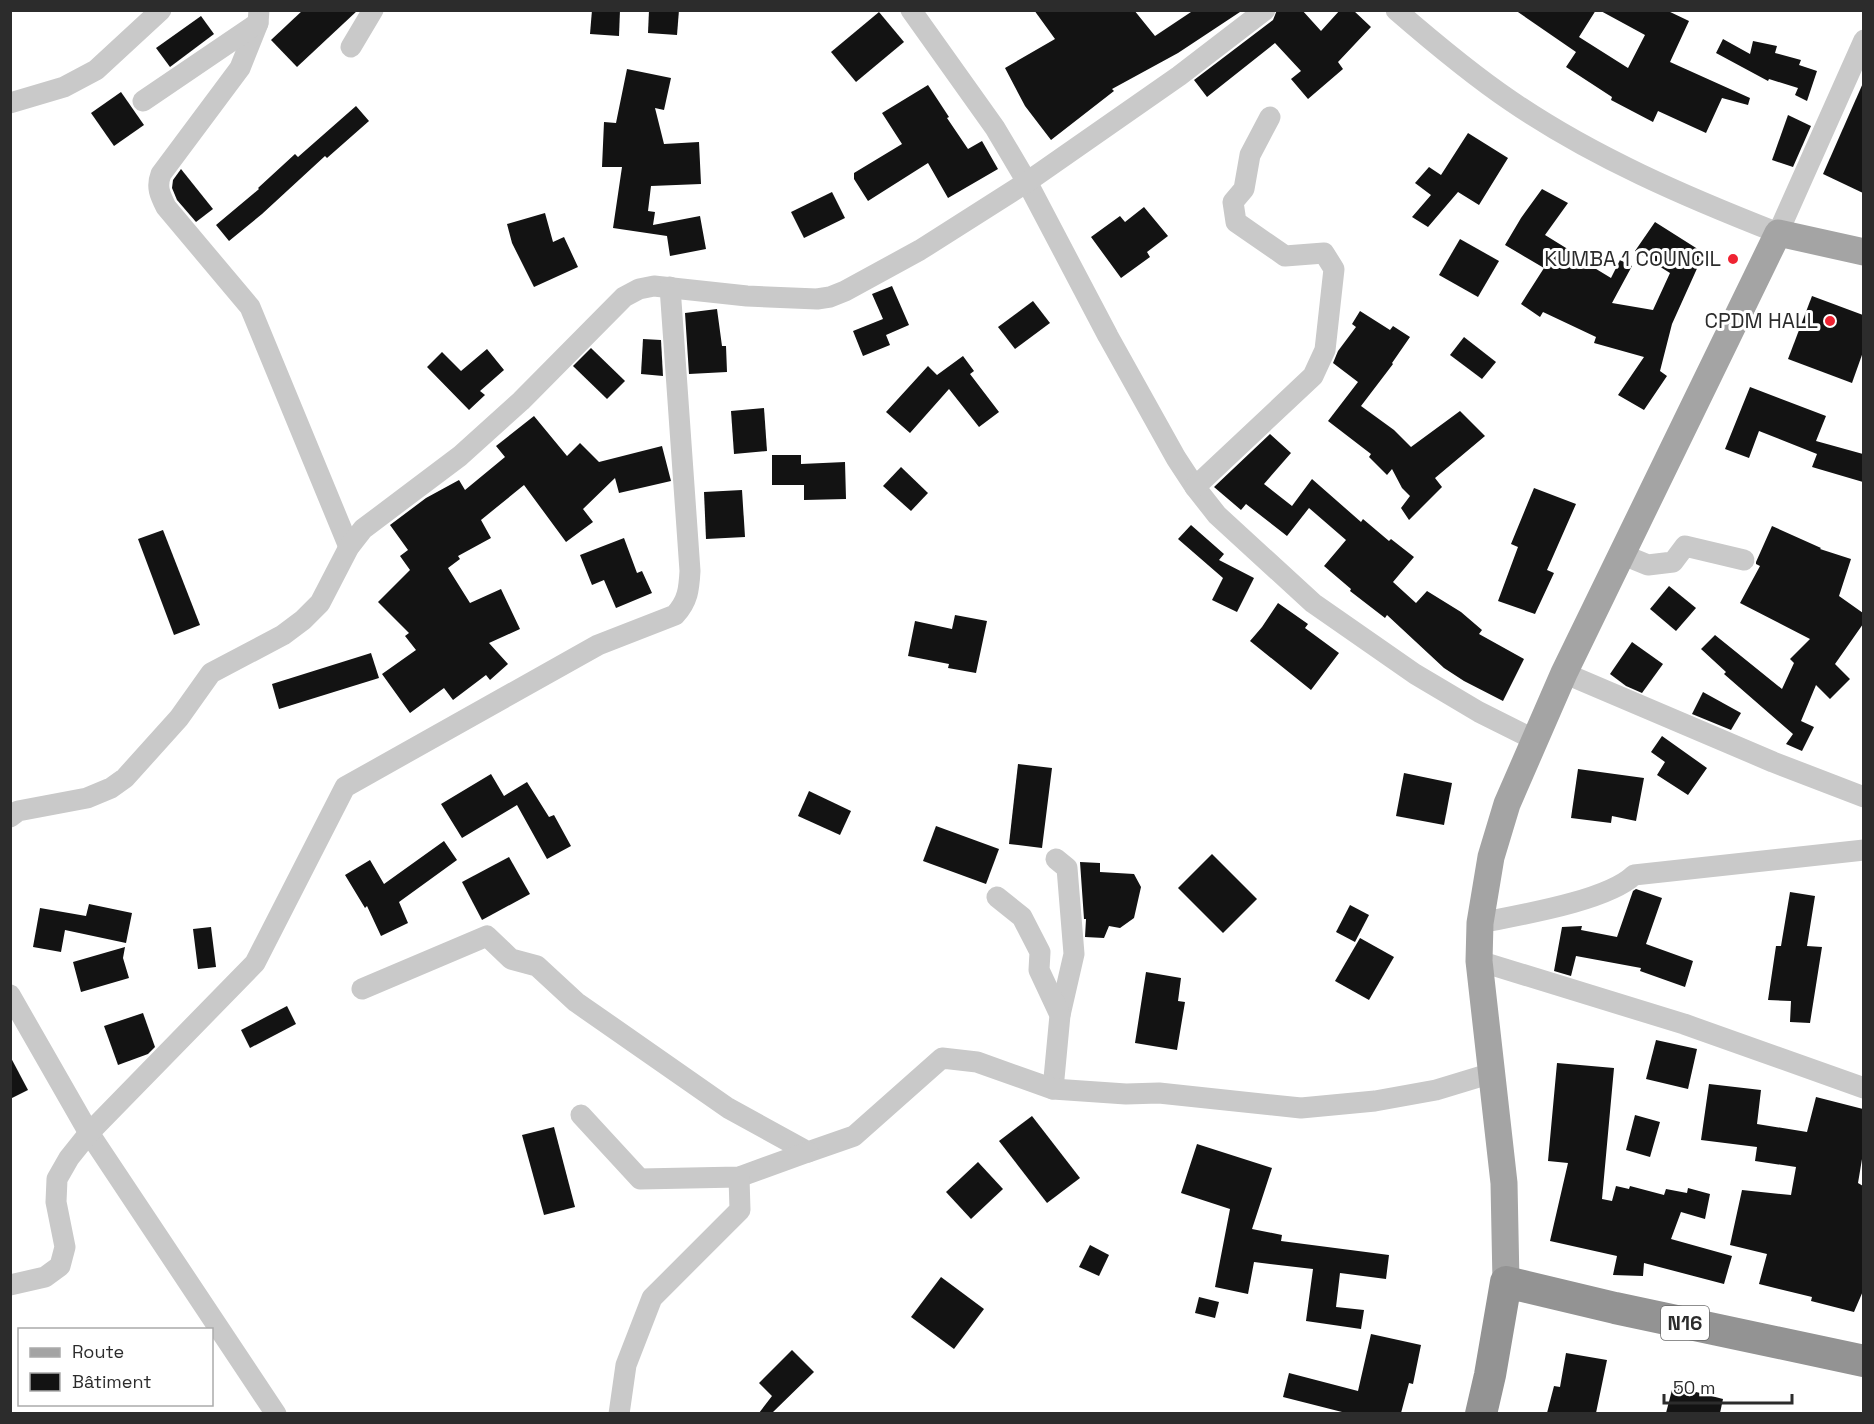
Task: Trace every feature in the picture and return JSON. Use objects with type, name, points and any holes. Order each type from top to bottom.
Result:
[{"type":"highway","name":"N16","points":[[1506,1282],[1615,1308],[1863,1361]]},
{"type":"highway","points":[[1481,1413],[1506,1282]]},
{"type":"main road","points":[[1506,1282],[1504,1183],[1479,961],[1480,923],[1494,847],[1507,804],[1564,673],[1778,233],[1863,252]]},
{"type":"street","points":[[10,103],[64,87],[96,70],[161,10]]},
{"type":"street","points":[[351,47],[373,10]]},
{"type":"street","points":[[911,10],[995,128],[1027,182],[1108,336],[1176,458],[1217,515],[1313,603],[1415,674],[1479,712],[1534,740]]},
{"type":"street","points":[[10,817],[18,811],[87,798],[111,788],[125,778],[179,718],[212,673],[283,635],[303,620],[320,603],[348,547],[363,529],[460,456],[521,401],[624,297],[639,289],[654,286],[747,296],[817,299],[845,291],[920,250],[1027,182],[1179,76],[1265,10]]},
{"type":"street","points":[[1396,10],[1430,40],[1512,101],[1573,138],[1689,198],[1778,233],[1863,40]]},
{"type":"street","points":[[143,101],[258,17]]},
{"type":"street","points":[[258,17],[240,68],[161,174],[157,183],[159,194],[166,207],[250,307],[348,547]]},
{"type":"street","points":[[1195,487],[1313,376],[1325,350],[1334,269],[1324,253],[1285,255],[1236,222],[1233,202],[1244,189],[1250,155],[1270,117]]},
{"type":"street","points":[[10,1285],[45,1277],[60,1266],[65,1247],[56,1203],[57,1179],[69,1158],[89,1133],[255,963],[345,787],[598,645],[675,615],[684,605],[689,592],[690,571],[670,287]]},
{"type":"street","points":[[1621,554],[1648,565],[1673,562],[1685,546],[1744,560]]},
{"type":"street","points":[[1564,673],[1773,762],[1863,797]]},
{"type":"street","points":[[1480,923],[1553,907],[1608,891],[1620,886],[1634,875],[1863,850]]},
{"type":"street","points":[[1053,1089],[1060,1015],[1074,954],[1067,868],[1056,859]]},
{"type":"street","points":[[997,897],[1023,917],[1040,952],[1039,970],[1060,1015]]},
{"type":"street","points":[[363,989],[487,936],[511,959],[537,966],[576,1002],[728,1108],[808,1152]]},
{"type":"street","points":[[1479,961],[1684,1024],[1863,1088]]},
{"type":"street","points":[[10,995],[89,1133],[276,1413]]},
{"type":"street","points":[[581,1116],[640,1179],[739,1177],[854,1136],[942,1058],[977,1062],[1053,1089],[1126,1094],[1159,1093],[1301,1108],[1375,1101],[1436,1090],[1492,1073]]},
{"type":"street","points":[[620,1413],[626,1365],[652,1298],[740,1210],[739,1177]]},
{"type":"building","points":[[303,10],[358,10],[297,67],[271,40]]},
{"type":"building","points":[[592,10],[620,10],[619,36],[590,34]]},
{"type":"building","points":[[649,10],[679,10],[677,35],[648,33]]},
{"type":"building","points":[[1034,10],[1134,10],[1155,36],[1194,10],[1243,10],[1178,53],[1112,89],[1114,91],[1051,140],[1025,106],[1005,68],[1055,39]]},
{"type":"building","points":[[1277,10],[1302,10],[1321,31],[1340,10],[1353,10],[1371,27],[1338,62],[1343,69],[1308,99],[1291,79],[1301,71],[1275,43],[1207,97],[1194,80],[1273,20]]},
{"type":"building","points":[[1515,10],[1596,10],[1579,37],[1628,68],[1645,35],[1599,10],[1666,10],[1689,21],[1670,62],[1750,98],[1748,105],[1722,98],[1706,133],[1658,111],[1653,122],[1611,100],[1612,97],[1566,67],[1576,52]]},
{"type":"building","points":[[879,12],[904,42],[856,82],[831,52]]},
{"type":"building","points":[[201,16],[214,34],[170,67],[156,48]]},
{"type":"building","points":[[1723,39],[1750,54],[1753,41],[1777,46],[1775,53],[1801,60],[1799,65],[1817,71],[1807,101],[1795,95],[1798,88],[1769,79],[1768,81],[1716,53]]},
{"type":"building","points":[[627,69],[671,78],[664,110],[655,108],[664,144],[699,142],[701,184],[651,186],[648,211],[655,212],[653,225],[700,216],[706,249],[670,256],[667,236],[613,228],[622,167],[602,167],[604,122],[616,123]]},
{"type":"building","points":[[1863,83],[1863,193],[1823,174]]},
{"type":"building","points":[[928,85],[968,149],[982,141],[998,169],[948,198],[928,163],[868,201],[854,179],[854,173],[902,144],[882,113]]},
{"type":"building","points":[[121,92],[144,125],[114,146],[91,113]]},
{"type":"building","points":[[356,106],[369,121],[327,158],[325,156],[229,241],[216,225],[259,189],[295,154],[298,157]]},
{"type":"building","points":[[1788,115],[1811,126],[1793,167],[1772,160]]},
{"type":"building","points":[[1468,133],[1508,158],[1479,205],[1458,192],[1428,227],[1412,217],[1431,195],[1415,183],[1429,167],[1441,175]]},
{"type":"building","points":[[181,169],[213,209],[196,222],[177,200],[172,188],[173,180]]},
{"type":"building","points":[[1542,189],[1568,203],[1545,235],[1611,278],[1620,260],[1632,266],[1612,303],[1653,310],[1670,273],[1635,251],[1655,222],[1704,253],[1672,324],[1660,371],[1667,376],[1644,410],[1618,395],[1644,357],[1594,343],[1596,337],[1543,312],[1540,317],[1521,304],[1544,268],[1505,245]]},
{"type":"building","points":[[832,192],[845,218],[804,238],[791,212]]},
{"type":"building","points":[[1144,207],[1168,236],[1147,252],[1150,257],[1121,278],[1091,237],[1120,216],[1125,222]]},
{"type":"building","points":[[545,213],[553,242],[564,237],[578,267],[534,287],[512,243],[507,224]]},
{"type":"building","points":[[1460,239],[1499,261],[1478,297],[1439,275]]},
{"type":"building","points":[[892,286],[909,325],[886,335],[890,345],[863,356],[853,331],[883,319],[872,294]]},
{"type":"building","points":[[1812,296],[1863,315],[1863,352],[1852,383],[1788,359]]},
{"type":"building","points":[[1033,301],[1050,323],[1015,349],[998,327]]},
{"type":"building","points":[[717,309],[722,346],[726,346],[727,372],[689,374],[685,313]]},
{"type":"building","points":[[1360,311],[1390,330],[1393,326],[1410,337],[1361,406],[1394,430],[1411,447],[1460,411],[1485,436],[1435,478],[1442,487],[1409,520],[1401,508],[1410,496],[1402,488],[1392,469],[1387,475],[1369,457],[1371,454],[1328,421],[1358,382],[1333,363],[1338,351],[1356,327],[1352,324]]},
{"type":"building","points":[[1464,337],[1496,362],[1482,379],[1450,355]]},
{"type":"building","points":[[643,339],[661,340],[663,376],[641,374]]},
{"type":"building","points":[[591,348],[625,381],[607,399],[573,366]]},
{"type":"building","points":[[487,349],[504,370],[480,391],[485,395],[469,410],[427,367],[442,352],[461,371]]},
{"type":"building","points":[[963,356],[974,371],[970,374],[999,412],[979,427],[949,389],[910,433],[886,412],[928,366],[937,375]]},
{"type":"building","points":[[1750,387],[1826,416],[1816,441],[1863,454],[1863,482],[1812,467],[1817,454],[1759,431],[1749,458],[1725,449]]},
{"type":"building","points":[[764,408],[767,451],[734,454],[731,411]]},
{"type":"building","points":[[534,416],[567,456],[580,443],[599,462],[662,446],[671,481],[619,493],[615,478],[583,509],[593,522],[566,542],[524,485],[481,520],[491,538],[458,556],[460,559],[448,568],[470,603],[501,589],[520,629],[489,643],[508,664],[490,680],[486,675],[453,700],[444,688],[410,713],[382,674],[416,650],[405,636],[409,633],[378,602],[410,570],[400,556],[408,550],[390,525],[426,498],[459,480],[465,490],[505,457],[496,446]]},
{"type":"building","points":[[1270,434],[1291,453],[1264,484],[1292,506],[1312,479],[1361,522],[1363,519],[1389,541],[1391,539],[1414,557],[1393,582],[1416,603],[1427,591],[1461,612],[1482,630],[1479,634],[1524,659],[1503,701],[1444,668],[1387,615],[1385,618],[1350,591],[1351,589],[1324,566],[1346,540],[1309,508],[1287,536],[1246,504],[1241,510],[1214,487]]},
{"type":"building","points":[[772,455],[801,455],[801,464],[845,462],[846,499],[804,500],[804,485],[772,485]]},
{"type":"building","points":[[901,467],[928,493],[911,511],[883,486]]},
{"type":"building","points":[[1534,488],[1576,504],[1547,570],[1554,573],[1535,614],[1498,601],[1518,547],[1511,544]]},
{"type":"building","points":[[742,490],[745,537],[706,539],[704,492]]},
{"type":"building","points":[[1191,525],[1224,554],[1219,560],[1254,578],[1237,612],[1212,600],[1223,578],[1178,539]]},
{"type":"building","points":[[1772,526],[1820,549],[1851,559],[1839,596],[1863,613],[1863,624],[1835,664],[1850,679],[1830,699],[1816,685],[1801,721],[1814,727],[1802,751],[1786,744],[1793,734],[1724,674],[1726,672],[1701,649],[1715,635],[1782,689],[1794,663],[1790,659],[1810,639],[1740,603],[1760,566],[1756,562]]},
{"type":"building","points":[[163,530],[200,625],[174,635],[138,539]]},
{"type":"building","points":[[624,538],[637,573],[642,571],[652,593],[616,608],[604,580],[592,585],[580,555]]},
{"type":"building","points":[[1669,586],[1696,608],[1676,631],[1650,609]]},
{"type":"building","points":[[1278,603],[1308,624],[1305,628],[1339,653],[1311,690],[1250,641]]},
{"type":"building","points":[[955,615],[987,621],[976,673],[948,668],[949,664],[908,656],[915,621],[952,629]]},
{"type":"building","points":[[1632,642],[1663,664],[1642,693],[1626,686],[1610,674]]},
{"type":"building","points":[[371,653],[379,678],[279,709],[272,684]]},
{"type":"building","points":[[1703,692],[1741,713],[1731,730],[1692,714]]},
{"type":"building","points":[[1662,736],[1707,768],[1688,795],[1657,775],[1665,762],[1651,752]]},
{"type":"building","points":[[1018,764],[1052,768],[1042,848],[1009,844]]},
{"type":"building","points":[[1578,769],[1644,778],[1636,821],[1612,816],[1611,823],[1571,818]]},
{"type":"building","points":[[1404,773],[1452,783],[1444,825],[1396,816]]},
{"type":"building","points":[[491,774],[504,796],[527,782],[549,817],[554,815],[571,846],[547,859],[517,805],[462,838],[441,804]]},
{"type":"building","points":[[809,791],[851,811],[840,835],[798,816]]},
{"type":"building","points":[[936,826],[999,849],[986,884],[923,861]]},
{"type":"building","points":[[444,841],[457,860],[399,902],[408,923],[381,936],[367,906],[365,908],[345,875],[370,860],[384,884]]},
{"type":"building","points":[[1212,854],[1257,899],[1223,933],[1178,888]]},
{"type":"building","points":[[509,857],[530,894],[482,920],[462,882]]},
{"type":"building","points":[[1080,862],[1100,863],[1100,872],[1134,874],[1141,887],[1134,918],[1120,928],[1109,926],[1104,938],[1085,937],[1086,919],[1084,919]]},
{"type":"building","points":[[1636,889],[1662,898],[1646,944],[1693,961],[1685,987],[1640,971],[1641,968],[1576,956],[1571,976],[1554,971],[1562,927],[1582,926],[1581,930],[1617,937],[1633,891]]},
{"type":"building","points":[[1790,892],[1815,896],[1807,946],[1822,947],[1810,1023],[1790,1022],[1791,1001],[1768,1000],[1776,946],[1781,946]]},
{"type":"building","points":[[89,904],[132,913],[126,943],[65,930],[61,952],[33,947],[40,908],[86,916]]},
{"type":"building","points":[[1350,905],[1369,915],[1355,942],[1336,932]]},
{"type":"building","points":[[211,927],[216,967],[198,969],[193,929]]},
{"type":"building","points":[[1360,938],[1394,957],[1369,1000],[1335,981]]},
{"type":"building","points":[[125,947],[123,958],[129,978],[81,992],[73,962]]},
{"type":"building","points":[[1146,972],[1181,978],[1178,1001],[1185,1002],[1177,1050],[1135,1043]]},
{"type":"building","points":[[287,1006],[296,1024],[250,1048],[241,1030]]},
{"type":"building","points":[[143,1013],[155,1047],[148,1054],[118,1065],[104,1026]]},
{"type":"building","points":[[1656,1040],[1697,1049],[1688,1089],[1646,1079]]},
{"type":"building","points":[[10,1056],[28,1090],[10,1099]]},
{"type":"building","points":[[1557,1063],[1614,1068],[1602,1199],[1612,1201],[1616,1186],[1629,1189],[1630,1186],[1664,1195],[1666,1189],[1687,1193],[1688,1188],[1710,1194],[1705,1219],[1681,1212],[1671,1239],[1732,1256],[1724,1284],[1644,1263],[1643,1276],[1613,1275],[1617,1256],[1550,1241],[1568,1163],[1548,1161]]},
{"type":"building","points":[[1709,1084],[1761,1090],[1757,1124],[1807,1132],[1816,1097],[1863,1109],[1863,1153],[1858,1183],[1863,1186],[1863,1291],[1854,1312],[1811,1301],[1812,1297],[1759,1284],[1767,1254],[1730,1245],[1742,1190],[1791,1195],[1796,1167],[1755,1161],[1757,1147],[1701,1140]]},
{"type":"building","points":[[1635,1115],[1660,1122],[1650,1157],[1626,1150]]},
{"type":"building","points":[[1032,1116],[1080,1178],[1047,1203],[999,1141]]},
{"type":"building","points":[[554,1127],[575,1207],[544,1215],[522,1135]]},
{"type":"building","points":[[1197,1144],[1272,1168],[1252,1229],[1282,1235],[1281,1241],[1389,1255],[1386,1279],[1340,1273],[1336,1307],[1364,1310],[1361,1329],[1306,1321],[1313,1269],[1254,1262],[1248,1294],[1215,1287],[1230,1209],[1181,1193]]},
{"type":"building","points":[[978,1162],[1003,1189],[971,1219],[946,1192]]},
{"type":"building","points":[[1090,1245],[1109,1255],[1099,1276],[1079,1267]]},
{"type":"building","points":[[941,1277],[984,1309],[954,1349],[911,1317]]},
{"type":"building","points":[[1199,1297],[1219,1302],[1215,1318],[1195,1313]]},
{"type":"building","points":[[1371,1334],[1421,1345],[1413,1384],[1409,1383],[1401,1413],[1346,1413],[1283,1397],[1289,1373],[1358,1391]]},
{"type":"building","points":[[792,1350],[814,1372],[772,1413],[759,1413],[772,1396],[759,1383]]},
{"type":"building","points":[[1566,1353],[1607,1360],[1596,1413],[1547,1413],[1554,1386],[1560,1387]]},
{"type":"building","points":[[1673,1386],[1723,1399],[1720,1413],[1666,1413]]},
{"type":"place","name":"KUMBA 1 COUNCIL","points":[[1733,259]]},
{"type":"place","name":"CPDM HALL","points":[[1830,321]]}]
